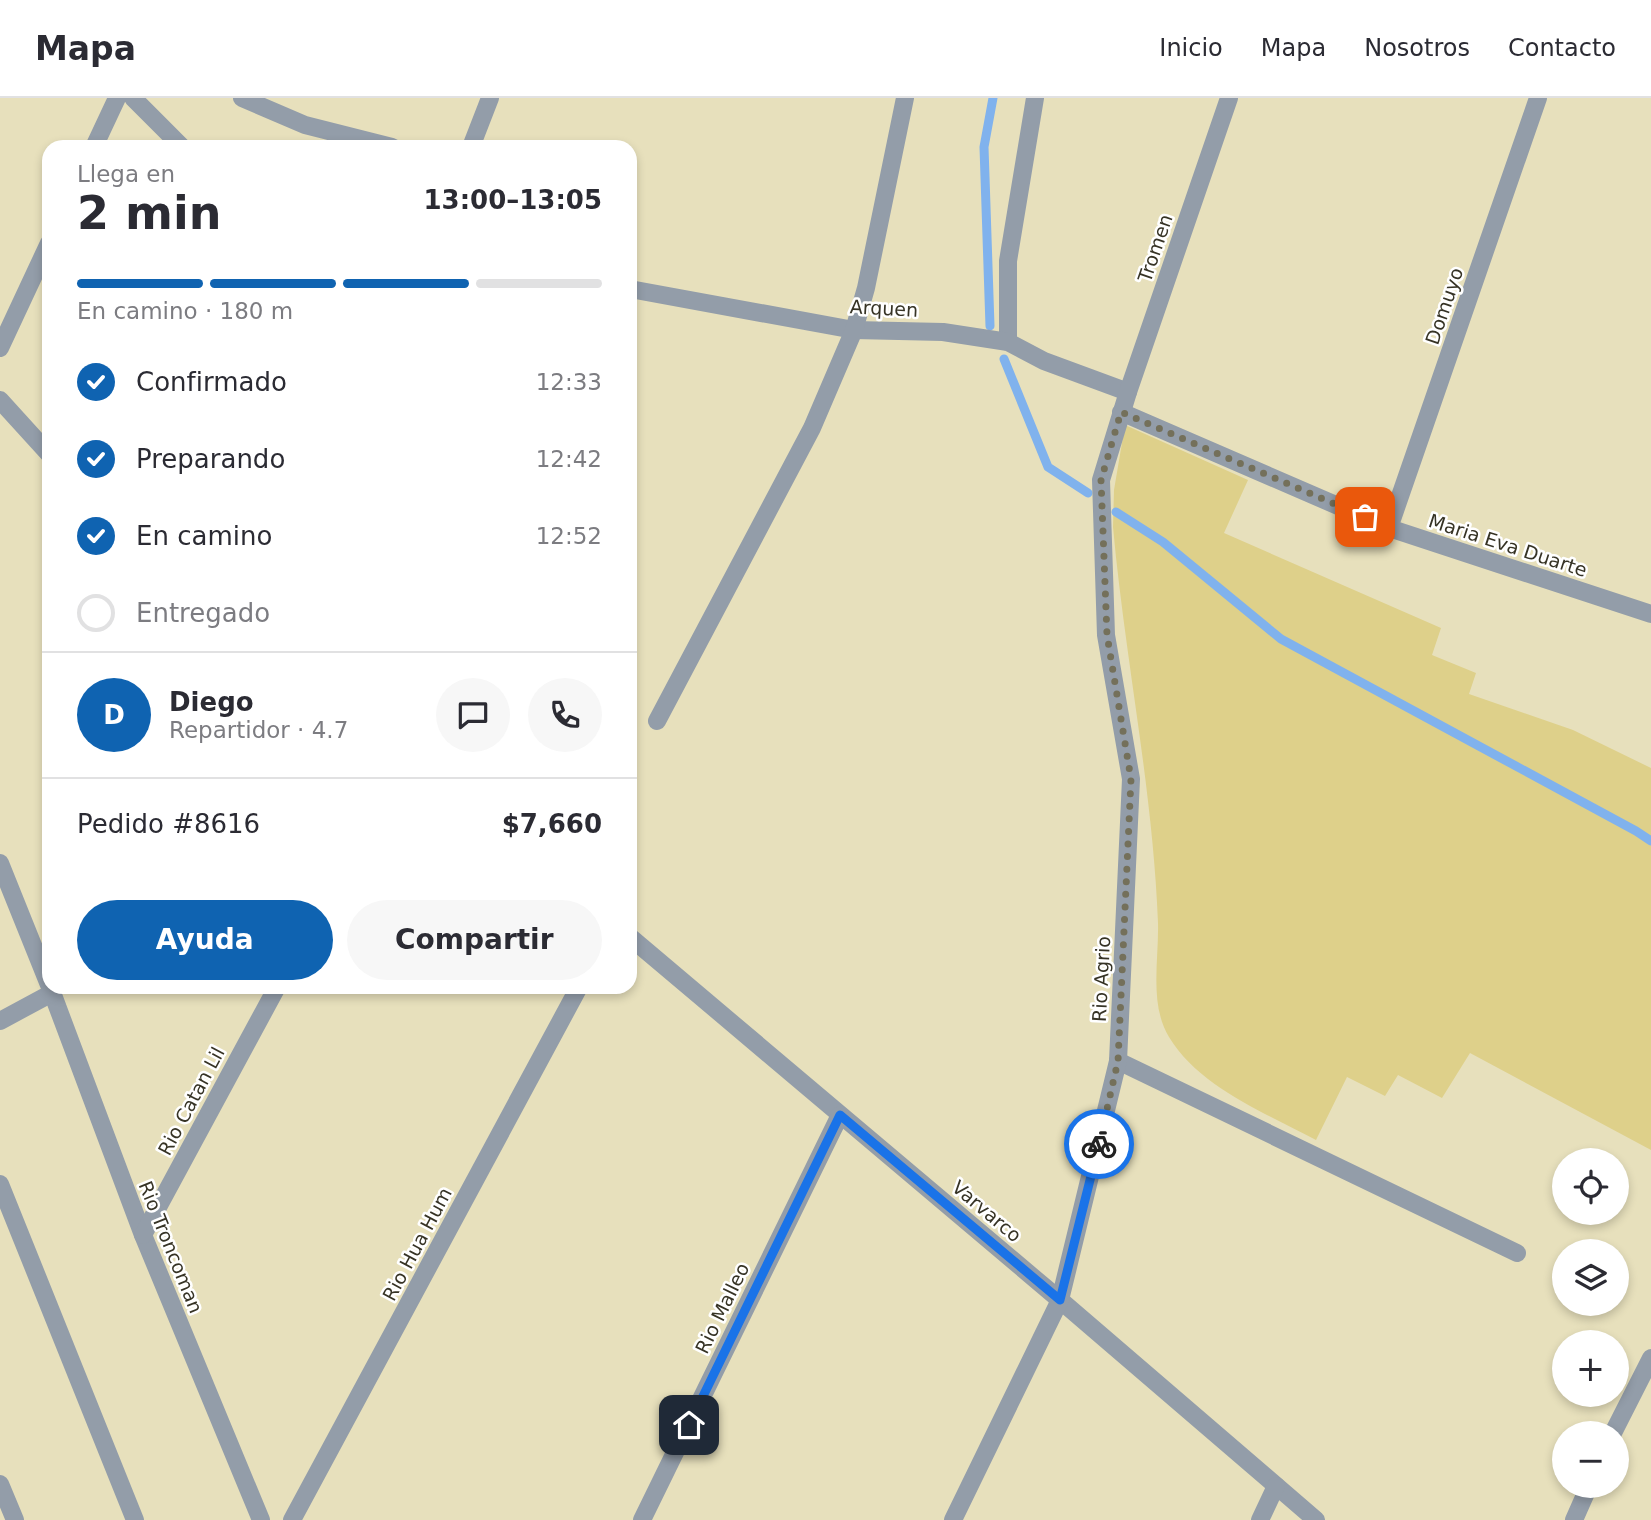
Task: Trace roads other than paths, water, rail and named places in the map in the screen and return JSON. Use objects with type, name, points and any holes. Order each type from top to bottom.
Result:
[{"type":"street","points":[[97,140],[117,98]]},
{"type":"street","points":[[133,98],[175,140]]},
{"type":"street","points":[[242,98],[305,125],[364,140]]},
{"type":"street","points":[[474,140],[490,98]]},
{"type":"street","points":[[657,721],[812,428],[854,330],[866,288],[905,98]]},
{"type":"street","points":[[1008,342],[1008,261],[1035,98]]},
{"type":"street","name":"Tromen","points":[[1121,412],[1228,98]]},
{"type":"street","name":"Domuyo","points":[[1389,528],[1538,98]]},
{"type":"street","points":[[0,348],[42,258]]},
{"type":"street","name":"Arquen","points":[[637,290],[854,330],[943,332],[1008,342],[1044,361],[1128,392]]},
{"type":"street","points":[[0,400],[42,446]]},
{"type":"street","name":"Maria Eva Duarte","points":[[1121,412],[1389,528],[1651,614]]},
{"type":"street","name":"Rio Agrio","points":[[953,1520],[1060,1300],[1118,1061],[1131,779],[1107,635],[1101,480],[1121,412]]},
{"type":"street","name":"Rio Troncoman","points":[[0,863],[42,964]]},
{"type":"street","name":"Varvarco","points":[[637,942],[1316,1520]]},
{"type":"street","points":[[0,1021],[43,994]]},
{"type":"street","name":"Rio Troncoman","points":[[54,994],[143,1236],[261,1520]]},
{"type":"street","name":"Rio Catan Lil","points":[[143,1236],[268,994]]},
{"type":"street","name":"Rio Hua Hum","points":[[292,1520],[575,994]]},
{"type":"street","points":[[1118,1061],[1517,1253]]},
{"type":"street","name":"Rio Malleo","points":[[642,1520],[840,1115]]},
{"type":"street","points":[[0,1184],[135,1520]]},
{"type":"street","points":[[1619,1421],[1651,1358]]},
{"type":"street","points":[[0,1484],[15,1520]]},
{"type":"street","points":[[1260,1520],[1276,1486]]},
{"type":"street","points":[[1574,1520],[1584,1498]]},
{"type":"waterway","points":[[990,326],[984,147],[993,98]]},
{"type":"waterway","points":[[1004,359],[1048,467],[1088,493]]},
{"type":"waterway","points":[[1116,512],[1163,542],[1281,639],[1651,841]]}]
